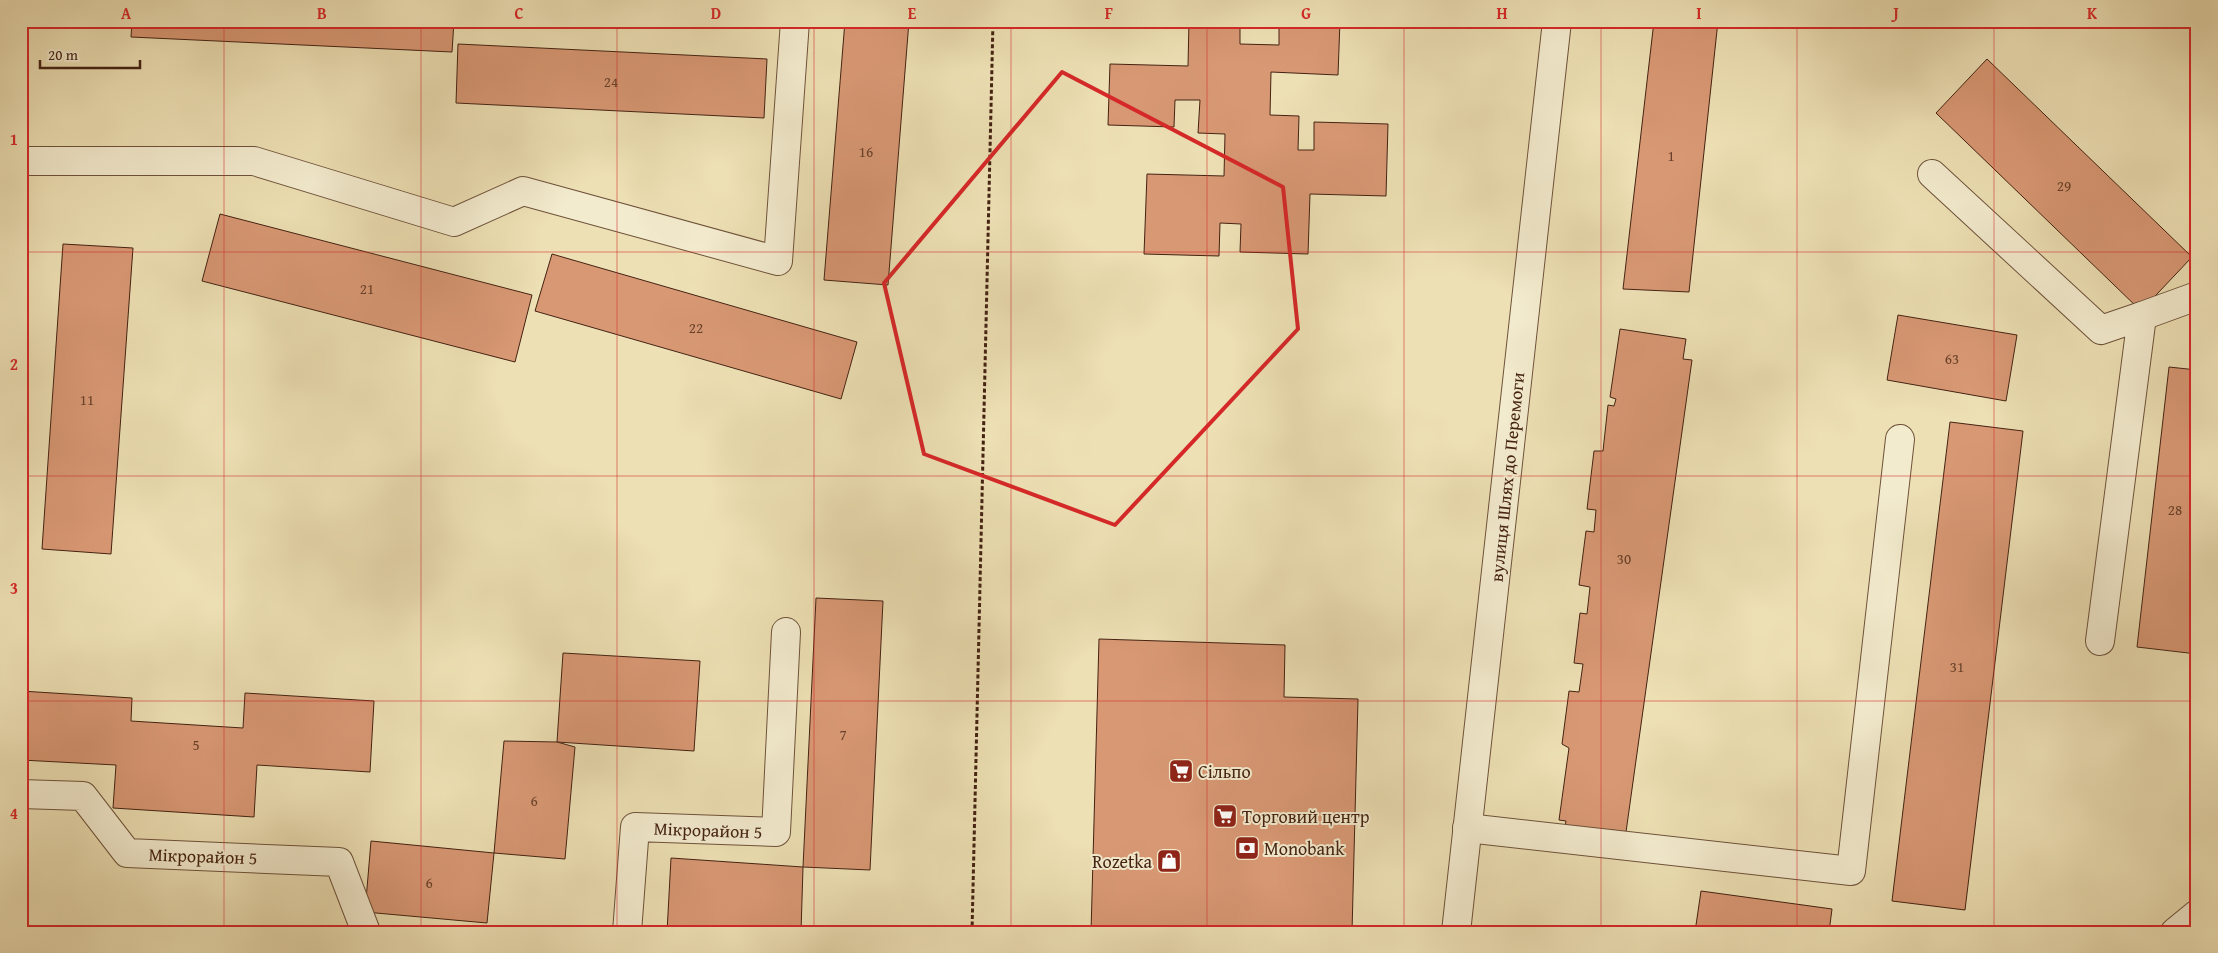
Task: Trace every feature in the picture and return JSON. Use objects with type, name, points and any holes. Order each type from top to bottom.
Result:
[{"type":"street","points":[[21,161],[254,161],[454,222],[523,190],[778,261],[795,21]]},
{"type":"street","name":"вулиця Шлях до Перемоги","points":[[1456,932],[1557,21]]},
{"type":"street","points":[[1932,174],[2101,330],[2197,296]]},
{"type":"street","points":[[2100,641],[2142,316]]},
{"type":"street","points":[[1467,828],[1851,871],[1900,439]]},
{"type":"street","name":"Мікрорайон 5","points":[[627,932],[635,827],[776,832],[786,632]]},
{"type":"street","name":"Мікрорайон 5","points":[[21,794],[83,796],[127,853],[339,862],[366,932]]},
{"type":"street","points":[[2175,932],[2197,914]]},
{"type":"path","points":[[972,932],[993,21]]},
{"type":"highlighted area","points":[[1062,72],[1283,187],[1298,329],[1115,525],[924,454],[884,283]]},
{"type":"building","points":[[132,21],[454,21],[452,52],[131,37]]},
{"type":"building","points":[[845,21],[909,21],[888,285],[824,280]]},
{"type":"building","points":[[1189,21],[1240,21],[1240,44],[1279,45],[1279,21],[1340,21],[1338,75],[1271,72],[1270,115],[1299,116],[1298,150],[1314,150],[1314,122],[1388,124],[1386,196],[1310,194],[1308,254],[1240,252],[1241,224],[1220,223],[1219,256],[1144,254],[1147,174],[1224,176],[1225,134],[1198,133],[1200,100],[1175,100],[1174,127],[1108,125],[1110,64],[1188,66]]},
{"type":"building","points":[[1654,21],[1718,21],[1689,292],[1623,289]]},
{"type":"building","points":[[458,44],[767,59],[764,118],[456,103]]},
{"type":"building","points":[[1987,59],[2192,257],[2141,311],[1936,113]]},
{"type":"building","points":[[220,214],[532,295],[515,362],[202,281]]},
{"type":"building","points":[[63,244],[133,248],[111,554],[42,549]]},
{"type":"building","points":[[552,254],[857,342],[841,399],[535,311]]},
{"type":"building","points":[[1898,315],[2017,335],[2006,401],[1887,380]]},
{"type":"building","points":[[1620,329],[1686,339],[1683,359],[1692,360],[1626,832],[1612,830],[1610,840],[1564,833],[1566,821],[1559,820],[1569,748],[1562,744],[1569,691],[1579,692],[1583,664],[1574,663],[1580,613],[1587,614],[1590,587],[1579,585],[1586,531],[1594,532],[1596,510],[1587,509],[1594,451],[1603,451],[1608,405],[1614,406],[1616,399],[1610,397]]},
{"type":"building","points":[[2169,367],[2197,370],[2197,654],[2137,647]]},
{"type":"building","points":[[1950,422],[2023,431],[1965,910],[1892,901]]},
{"type":"building","points":[[816,598],[883,601],[870,870],[803,867]]},
{"type":"building","name":"Торговий центр","points":[[1099,639],[1285,645],[1284,697],[1358,699],[1352,932],[1091,932]]},
{"type":"building","points":[[563,653],[700,661],[694,751],[557,742]]},
{"type":"building","points":[[21,691],[132,698],[131,721],[243,728],[245,693],[374,701],[370,772],[257,765],[254,817],[113,808],[116,765],[21,760]]},
{"type":"building","points":[[504,741],[557,742],[575,747],[565,859],[494,853]]},
{"type":"building","points":[[371,841],[494,853],[487,923],[365,912]]},
{"type":"building","points":[[671,858],[803,867],[801,932],[667,932]]},
{"type":"building","points":[[1701,891],[1832,909],[1829,932],[1695,932]]},
{"type":"place","name":"Сільпо","points":[[1181,771]]},
{"type":"place","name":"Торговий центр","points":[[1225,816]]},
{"type":"place","name":"Monobank","points":[[1247,848]]},
{"type":"place","name":"Rozetka","points":[[1169,861]]}]
